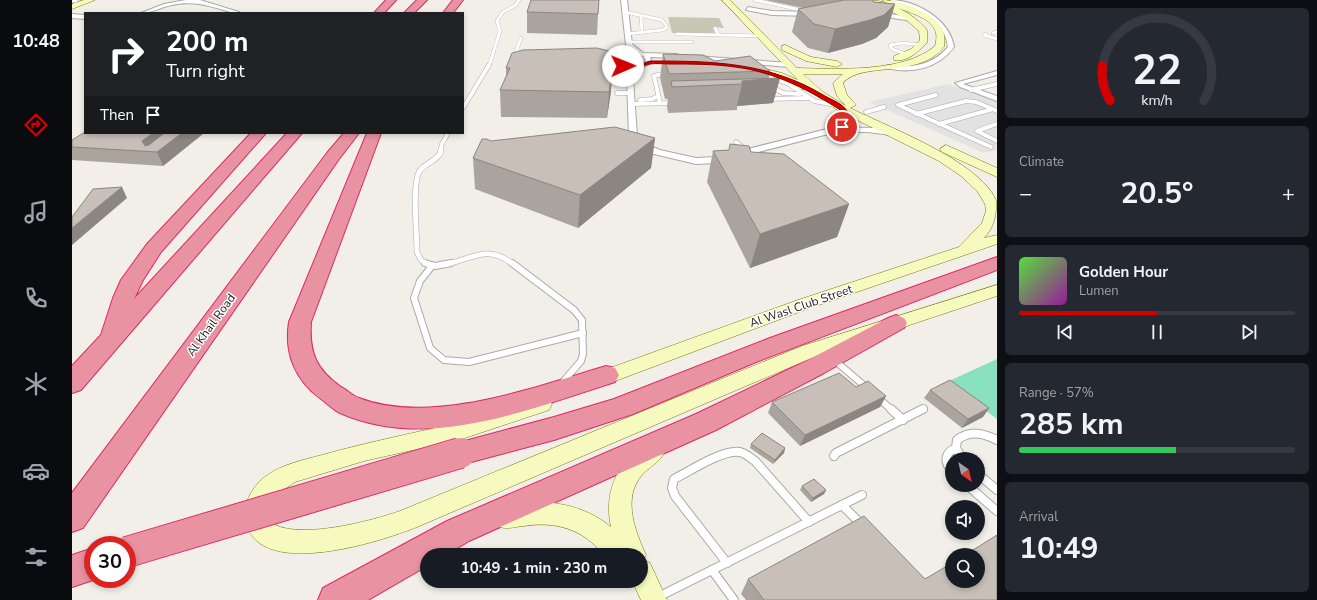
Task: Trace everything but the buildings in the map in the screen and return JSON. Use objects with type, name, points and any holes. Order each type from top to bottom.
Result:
[{"type":"highway","points":[[379,12],[391,0]]},
{"type":"highway","points":[[449,12],[458,0]]},
{"type":"highway","points":[[410,12],[421,1]]},
{"type":"highway","points":[[111,340],[119,306],[142,261],[163,235],[258,134]]},
{"type":"highway","points":[[72,383],[294,134]]},
{"type":"highway","name":"Al Khail Road","points":[[72,518],[333,156],[351,134]]},
{"type":"highway","points":[[374,134],[300,322],[298,344],[300,355],[313,378],[334,397],[362,410],[394,417],[416,419],[462,415],[501,407],[606,375]]},
{"type":"highway","points":[[136,549],[460,453],[550,429],[646,398],[739,358],[997,263]]},
{"type":"highway","points":[[335,600],[458,531],[706,422],[832,358],[896,323]]},
{"type":"highway","points":[[72,572],[84,567]]},
{"type":"street","points":[[74,2],[91,0]]},
{"type":"street","points":[[146,12],[176,0]]},
{"type":"street","points":[[194,0],[236,12]]},
{"type":"street","points":[[624,0],[628,44],[650,60],[650,62]]},
{"type":"street","points":[[726,0],[775,50],[844,106],[891,133],[952,164],[972,178],[986,192],[993,210],[991,221],[963,251]]},
{"type":"street","points":[[797,69],[856,65],[891,60],[922,45],[925,36],[923,30],[911,19],[897,10],[872,0]]},
{"type":"street","points":[[610,56],[629,52],[643,55],[739,65],[797,69],[866,69],[909,64],[938,50],[942,37],[939,31],[926,18],[905,7],[886,0]]},
{"type":"street","points":[[888,67],[911,69],[928,65],[942,57],[951,47],[949,35],[934,19],[923,12],[893,0]]},
{"type":"street","points":[[158,7],[182,1],[202,2]]},
{"type":"street","points":[[745,6],[778,14],[819,14]]},
{"type":"street","points":[[745,6],[760,20],[785,48],[813,95]]},
{"type":"street","points":[[875,14],[897,10]]},
{"type":"street","points":[[760,20],[778,14]]},
{"type":"street","points":[[868,14],[911,19]]},
{"type":"street","points":[[72,16],[84,17]]},
{"type":"street","points":[[628,44],[610,56],[608,60],[618,66],[630,79],[633,136],[641,145],[654,154],[696,161],[738,158],[750,152],[834,130],[846,124],[848,120],[840,91],[839,80],[848,75],[866,69]]},
{"type":"street","points":[[785,48],[798,55],[816,61],[856,65]]},
{"type":"street","points":[[739,65],[764,58],[772,54],[775,50]]},
{"type":"street","points":[[618,66],[638,67],[650,62],[687,60]]},
{"type":"street","points":[[739,65],[779,75],[813,95],[866,112],[997,173]]},
{"type":"street","points":[[630,79],[638,67]]},
{"type":"street","points":[[997,73],[958,83],[971,90],[997,99]]},
{"type":"street","points":[[834,130],[861,129],[891,133]]},
{"type":"street","points":[[961,156],[997,168]]},
{"type":"street","name":"Al Wasl Club Street","points":[[896,323],[808,351],[408,519],[377,530],[332,539],[313,541],[281,540],[271,538],[263,532],[258,525],[256,516],[262,496],[278,479],[289,474],[364,452],[462,430],[511,415],[574,391],[606,375],[804,304],[997,239]]},
{"type":"street","points":[[896,323],[997,290]]},
{"type":"street","points":[[630,548],[625,538],[620,516],[620,496],[624,484],[638,463],[647,456],[706,422]]},
{"type":"street","points":[[458,531],[507,518],[551,512],[581,520],[595,528],[614,548]]},
{"type":"lane","points":[[464,106],[491,64],[500,31],[497,22],[503,12],[516,5],[519,0]]},
{"type":"lane","points":[[755,0],[819,14]]},
{"type":"lane","points":[[625,12],[664,22],[666,27],[656,31],[626,34]]},
{"type":"lane","points":[[641,17],[642,32]]},
{"type":"lane","points":[[648,18],[650,31]]},
{"type":"lane","points":[[655,19],[656,31]]},
{"type":"lane","points":[[715,28],[719,35]]},
{"type":"lane","points":[[677,34],[762,36]]},
{"type":"lane","points":[[986,34],[984,35],[997,39]]},
{"type":"lane","points":[[520,60],[516,55],[522,38]]},
{"type":"lane","points":[[628,44],[692,42]]},
{"type":"lane","points":[[906,54],[892,49],[890,45],[902,43],[922,45]]},
{"type":"lane","points":[[739,65],[776,78],[789,84],[804,94]]},
{"type":"lane","points":[[660,103],[654,76],[662,73],[672,73]]},
{"type":"lane","points":[[764,82],[782,93],[813,95]]},
{"type":"lane","points":[[971,90],[997,84]]},
{"type":"lane","points":[[766,88],[774,93]]},
{"type":"lane","points":[[617,93],[632,99],[660,103],[682,103]]},
{"type":"lane","points":[[761,100],[813,95]]},
{"type":"lane","points":[[892,105],[936,95]]},
{"type":"lane","points":[[632,99],[647,100],[658,96]]},
{"type":"lane","points":[[916,114],[966,101],[976,102],[995,110]]},
{"type":"lane","points":[[898,104],[916,114],[990,147]]},
{"type":"lane","points":[[866,112],[884,107]]},
{"type":"lane","points":[[939,124],[995,110]]},
{"type":"lane","points":[[997,124],[977,131],[997,141]]},
{"type":"lane","points":[[447,134],[442,144],[440,154],[425,163],[419,171],[416,180],[418,256],[422,262],[432,266],[446,265],[486,254],[502,256],[578,315],[582,320],[583,333],[581,361],[554,391]]},
{"type":"lane","points":[[736,142],[750,152]]},
{"type":"lane","points":[[432,266],[420,281],[414,298],[430,348],[444,360],[468,362],[583,333]]},
{"type":"lane","points":[[832,358],[902,420]]},
{"type":"lane","points":[[834,456],[836,453],[924,409]]},
{"type":"lane","points":[[958,452],[956,448],[957,440],[962,435],[971,433],[982,434],[997,440]]},
{"type":"lane","points":[[948,452],[956,448]]},
{"type":"lane","points":[[727,563],[675,496],[671,484],[674,479],[728,453],[739,452],[752,457],[809,522]]},
{"type":"lane","points":[[985,480],[997,490]]},
{"type":"lane","points":[[975,492],[997,511]]},
{"type":"lane","points":[[649,593],[712,570],[862,495]]},
{"type":"lane","points":[[842,505],[870,532]]},
{"type":"lane","points":[[712,570],[734,600]]},
{"type":"shaded area","points":[[668,17],[719,18],[724,28],[713,27],[715,34],[672,33]]},
{"type":"shaded area","points":[[948,84],[997,102],[997,150],[984,153],[869,102]]},
{"type":"green space","points":[[997,359],[997,419],[947,382]]},
{"type":"route","points":[[623,66],[638,67],[646,65],[650,62],[701,62],[736,65],[769,73],[787,79],[817,93],[845,110],[848,120],[842,127]]}]
